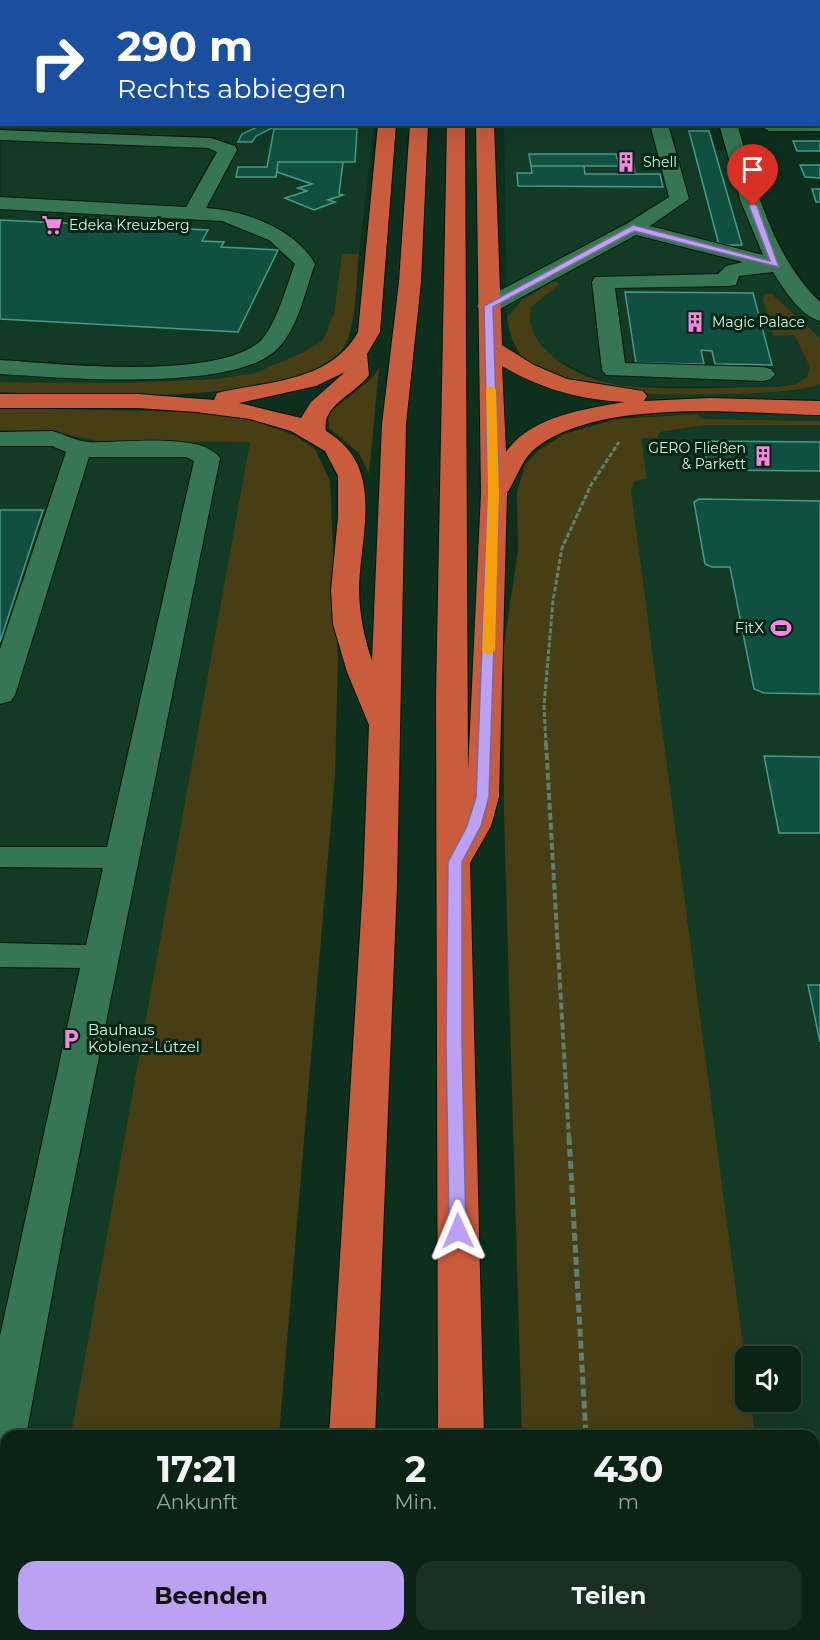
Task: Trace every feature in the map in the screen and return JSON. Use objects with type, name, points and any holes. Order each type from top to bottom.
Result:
[{"type":"highway","points":[[178,403],[225,398],[285,387],[327,372],[356,354],[369,332],[387,126]]},
{"type":"highway","points":[[352,1430],[385,729],[394,424],[410,282],[419,126]]},
{"type":"highway","points":[[456,126],[451,696],[461,1430]]},
{"type":"highway","points":[[455,862],[474,826],[483,797],[494,493],[485,126]]},
{"type":"highway","points":[[490,347],[551,384],[585,392],[653,396],[776,395],[820,391]]},
{"type":"highway","points":[[314,432],[311,421],[315,412],[345,388],[357,375],[356,354]]},
{"type":"highway","points":[[0,401],[178,403],[258,412],[314,432],[337,448],[351,474],[346,612],[354,657],[385,729]]},
{"type":"highway","points":[[494,493],[517,453],[540,433],[599,414],[641,408],[820,408]]},
{"type":"street","points":[[488,306],[633,228],[679,199],[660,126]]},
{"type":"street","points":[[729,126],[760,226],[776,265],[787,281],[818,310]]},
{"type":"street","points":[[769,126],[820,126]]},
{"type":"street","points":[[190,142],[228,129]]},
{"type":"street","points":[[0,135],[211,143],[228,150],[193,213]]},
{"type":"street","points":[[0,203],[225,215],[242,220],[287,243],[304,259],[301,274],[268,347],[232,364],[185,369],[96,371],[0,367]]},
{"type":"street","points":[[633,228],[776,265]]},
{"type":"street","points":[[763,374],[614,370],[603,282],[728,280],[729,272],[734,270],[776,265]]},
{"type":"street","points":[[0,439],[46,439],[73,444],[79,449],[191,450],[207,458],[43,1230],[11,1342],[2,1430]]},
{"type":"street","points":[[0,695],[79,449]]},
{"type":"street","points":[[0,857],[122,858]]},
{"type":"street","points":[[0,955],[101,957]]},
{"type":"path","points":[[586,1430],[544,706],[553,601],[562,548],[591,485],[615,446],[643,418],[641,408]]},
{"type":"shaded area","points":[[1,126],[374,126],[359,254],[342,254],[334,313],[323,340],[304,352],[255,373],[217,379],[119,383],[0,382]]},
{"type":"shaded area","points":[[504,126],[709,126],[716,150],[737,150],[761,226],[820,313],[820,338],[772,294],[810,367],[807,377],[796,384],[776,387],[633,386],[607,383],[551,357],[537,341],[530,325],[531,307],[560,284],[553,281],[523,299],[507,317]]},
{"type":"shaded area","points":[[342,254],[359,254],[355,305],[350,332],[341,351],[314,369],[276,382],[230,390],[179,394],[78,395],[0,392],[0,382],[119,383],[217,379],[255,373],[304,352],[323,340],[334,313]]},
{"type":"shaded area","points":[[554,281],[560,284],[531,307],[531,325],[535,336],[551,355],[586,376],[609,383],[648,387],[776,387],[796,384],[807,377],[810,367],[794,335],[773,336],[763,299],[765,294],[772,294],[820,338],[820,384],[803,389],[776,392],[670,394],[588,389],[555,379],[537,370],[524,359],[510,333],[507,317],[523,299]]},
{"type":"shaded area","points":[[379,368],[369,474],[359,453],[329,428],[328,414],[372,378]]},
{"type":"shaded area","points":[[820,384],[820,421],[703,419],[697,414],[638,417],[634,392],[773,392]]},
{"type":"shaded area","points":[[0,408],[202,412],[243,417],[294,435],[315,449],[330,481],[338,659],[335,774],[279,1430],[72,1430],[250,442],[97,441],[57,432],[0,430]]},
{"type":"shaded area","points":[[697,414],[703,419],[820,421],[820,425],[705,425],[660,432],[657,438],[641,438],[647,479],[635,481],[631,490],[743,1346],[735,1346],[735,1412],[752,1412],[754,1430],[522,1430],[504,815],[504,645],[518,550],[517,492],[525,465],[539,450],[564,434],[616,419]]},
{"type":"shaded area","name":"Bauhaus Koblenz-Lützel","points":[[0,420],[272,444],[233,1430],[0,1430]]},
{"type":"shaded area","points":[[705,425],[820,425],[820,1430],[754,1430],[752,1412],[801,1412],[801,1346],[743,1346],[631,490],[635,481],[647,479],[640,438],[657,438],[660,432]]},
{"type":"building","points":[[260,126],[276,126],[256,136],[252,142],[238,142],[242,134]]},
{"type":"building","points":[[274,129],[357,129],[355,162],[278,162],[276,177],[236,177],[238,167],[267,167]]},
{"type":"building","points":[[689,131],[709,131],[742,245],[719,245]]},
{"type":"building","points":[[793,141],[820,141],[820,151],[797,151]]},
{"type":"building","name":"Shell","points":[[529,154],[616,154],[619,166],[531,166]]},
{"type":"building","name":"Shell","points":[[617,158],[633,158],[635,172],[620,171]]},
{"type":"building","points":[[278,162],[343,162],[339,194],[343,195],[328,200],[335,202],[314,210],[285,198],[307,191],[298,188],[312,184],[277,172]]},
{"type":"building","points":[[800,165],[820,165],[820,178],[805,177]]},
{"type":"building","points":[[531,166],[584,166],[585,174],[660,174],[663,187],[518,186],[517,173],[532,173]]},
{"type":"building","points":[[812,189],[820,189],[820,202],[816,202]]},
{"type":"building","points":[[0,220],[208,230],[202,241],[224,242],[221,247],[278,250],[238,332],[0,319]]},
{"type":"building","name":"Magic Palace","points":[[625,292],[753,293],[772,365],[715,364],[712,351],[701,350],[704,364],[636,363]]},
{"type":"building","name":"GERO Fließen & Parkett","points":[[702,441],[820,442],[820,471],[709,470]]},
{"type":"building","name":"FitX","points":[[699,499],[820,501],[820,694],[764,693],[754,689],[730,567],[712,567],[705,564],[694,502]]},
{"type":"building","points":[[0,510],[43,510],[0,642]]},
{"type":"building","points":[[764,756],[820,757],[820,833],[779,833]]},
{"type":"building","points":[[808,985],[820,985],[820,1042]]},
{"type":"slow traffic","points":[[488,651],[494,493],[491,389]]},
{"type":"place","name":"Shell","points":[[626,162]]},
{"type":"place","name":"Edeka Kreuzberg","points":[[52,225]]},
{"type":"place","name":"Magic Palace","points":[[695,322]]},
{"type":"place","name":"GERO Fließen & Parkett","points":[[763,456]]},
{"type":"place","name":"FitX","points":[[781,628]]},
{"type":"place","name":"Bauhaus Koblenz-Lützel","points":[[71,1039]]},
{"type":"route","points":[[458,1231],[454,1042],[455,862],[474,826],[483,797],[494,493],[488,306],[633,228],[776,265],[753,206]]}]
